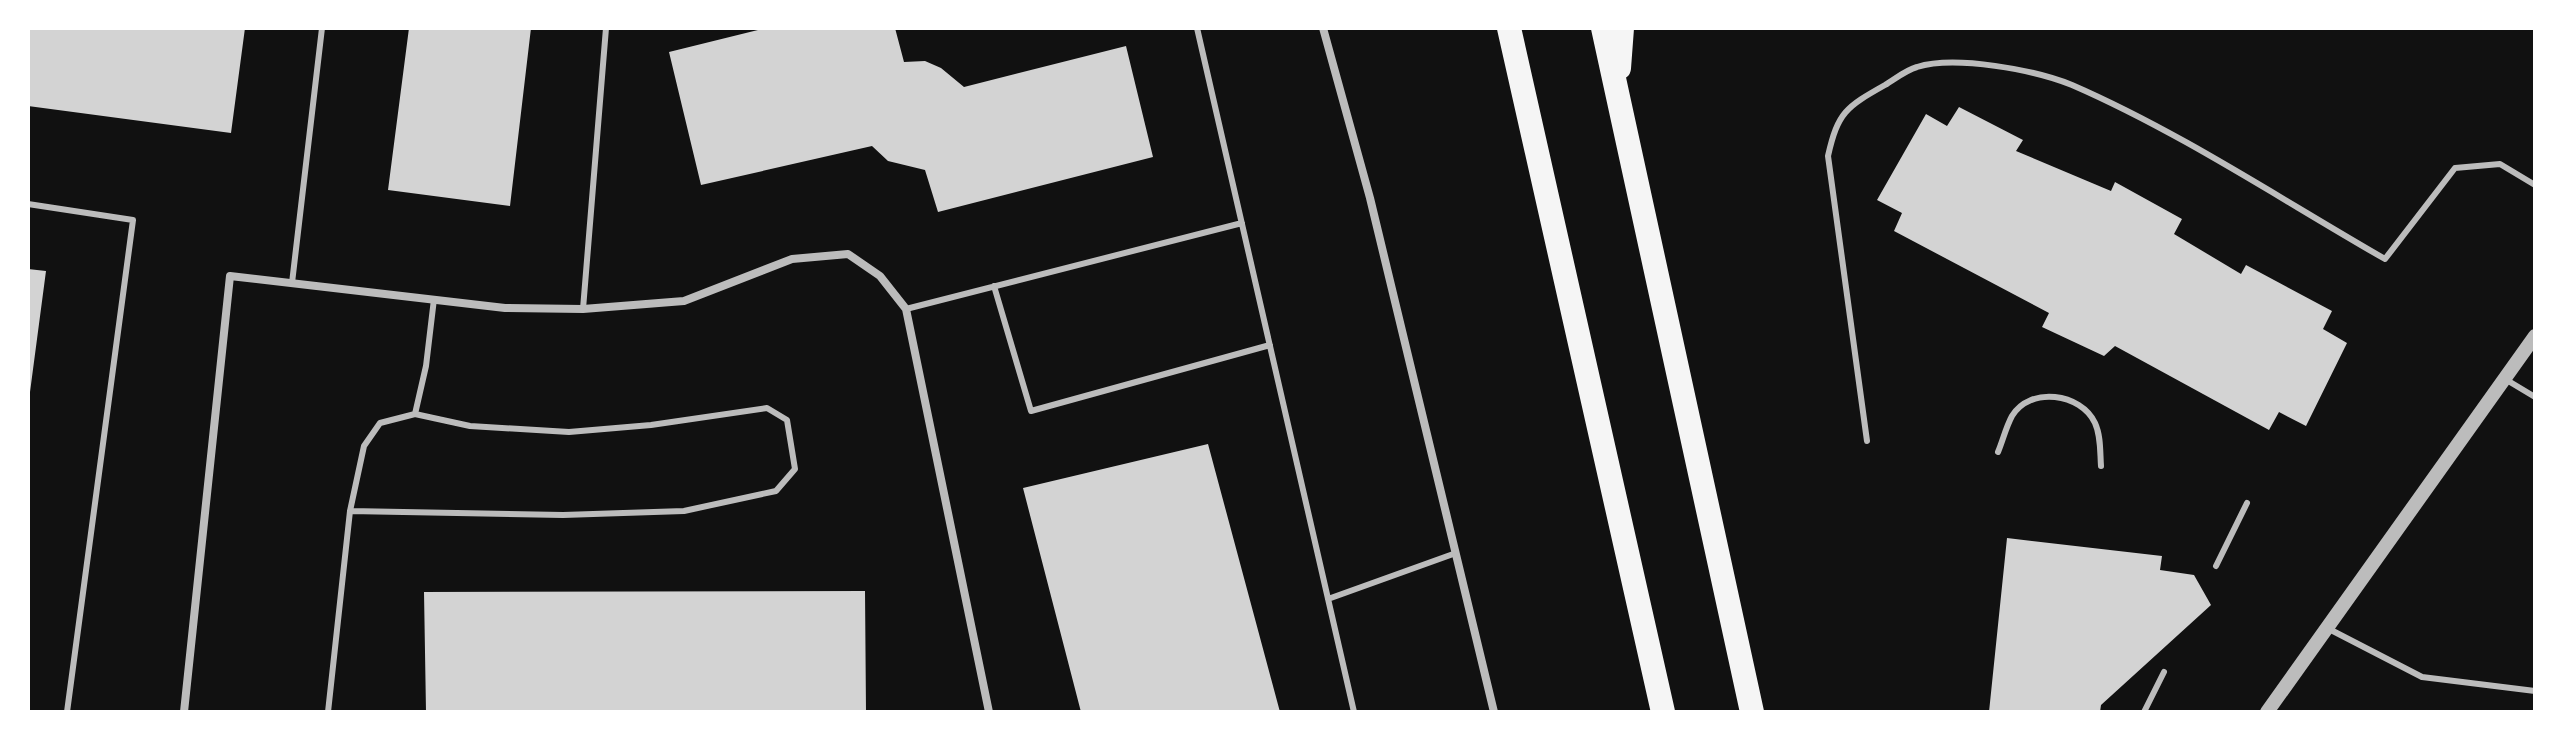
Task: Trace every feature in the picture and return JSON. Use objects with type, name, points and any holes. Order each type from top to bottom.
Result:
[{"type":"highway","points":[[1509,28],[1663,712]]},
{"type":"highway","points":[[1603,28],[1752,712]]},
{"type":"highway","points":[[1617,95],[1622,28]]},
{"type":"street","points":[[1323,28],[1370,198],[1494,712]]},
{"type":"street","points":[[184,712],[230,276],[505,308],[583,309],[684,301],[792,259],[848,254],[880,276],[906,309],[989,712]]},
{"type":"street","points":[[2267,712],[2535,336]]},
{"type":"lane","points":[[292,283],[322,28]]},
{"type":"lane","points":[[583,309],[606,28]]},
{"type":"lane","points":[[1197,28],[1354,712]]},
{"type":"lane","points":[[1867,441],[1828,156],[1836,122],[1861,99],[1916,67],[1953,63],[2007,68],[2070,84],[2192,148],[2385,259],[2455,168],[2500,164],[2535,185]]},
{"type":"lane","points":[[28,204],[133,220],[67,712]]},
{"type":"lane","points":[[906,309],[1242,223]]},
{"type":"lane","points":[[994,286],[1031,411],[1270,345]]},
{"type":"lane","points":[[415,414],[426,366],[434,299]]},
{"type":"lane","points":[[2505,379],[2535,397]]},
{"type":"lane","points":[[1998,452],[2013,414],[2030,400],[2054,397],[2083,406],[2094,421],[2101,466]]},
{"type":"lane","points":[[328,712],[350,511],[364,446],[380,423],[415,414],[470,426],[569,432],[767,408],[787,420],[795,469],[776,491],[684,511],[563,515],[350,511]]},
{"type":"lane","points":[[2216,566],[2247,503]]},
{"type":"lane","points":[[1328,599],[1456,553]]},
{"type":"lane","points":[[2325,628],[2422,677],[2535,691]]},
{"type":"lane","points":[[2144,712],[2164,672]]},
{"type":"building","points":[[28,28],[245,28],[231,133],[28,106]]},
{"type":"building","points":[[409,28],[531,28],[510,206],[388,190]]},
{"type":"building","points":[[766,28],[895,28],[904,62],[925,61],[941,68],[964,87],[1126,46],[1153,157],[938,212],[925,170],[888,161],[872,146],[701,185],[669,52]]},
{"type":"building","points":[[1959,107],[2023,140],[2016,151],[2111,191],[2115,182],[2182,219],[2174,234],[2241,274],[2246,265],[2332,311],[2323,329],[2347,343],[2306,426],[2279,412],[2269,430],[2115,346],[2104,356],[2042,327],[2049,313],[1894,231],[1902,213],[1877,200],[1926,114],[1947,126]]},
{"type":"building","points":[[28,269],[46,271],[30,392],[28,392]]},
{"type":"building","points":[[1208,444],[1280,712],[1081,712],[1023,488]]},
{"type":"building","points":[[2007,538],[2162,556],[2160,570],[2194,575],[2211,605],[2101,705],[2100,712],[1989,712]]},
{"type":"building","points":[[865,591],[866,712],[426,712],[424,592]]}]
